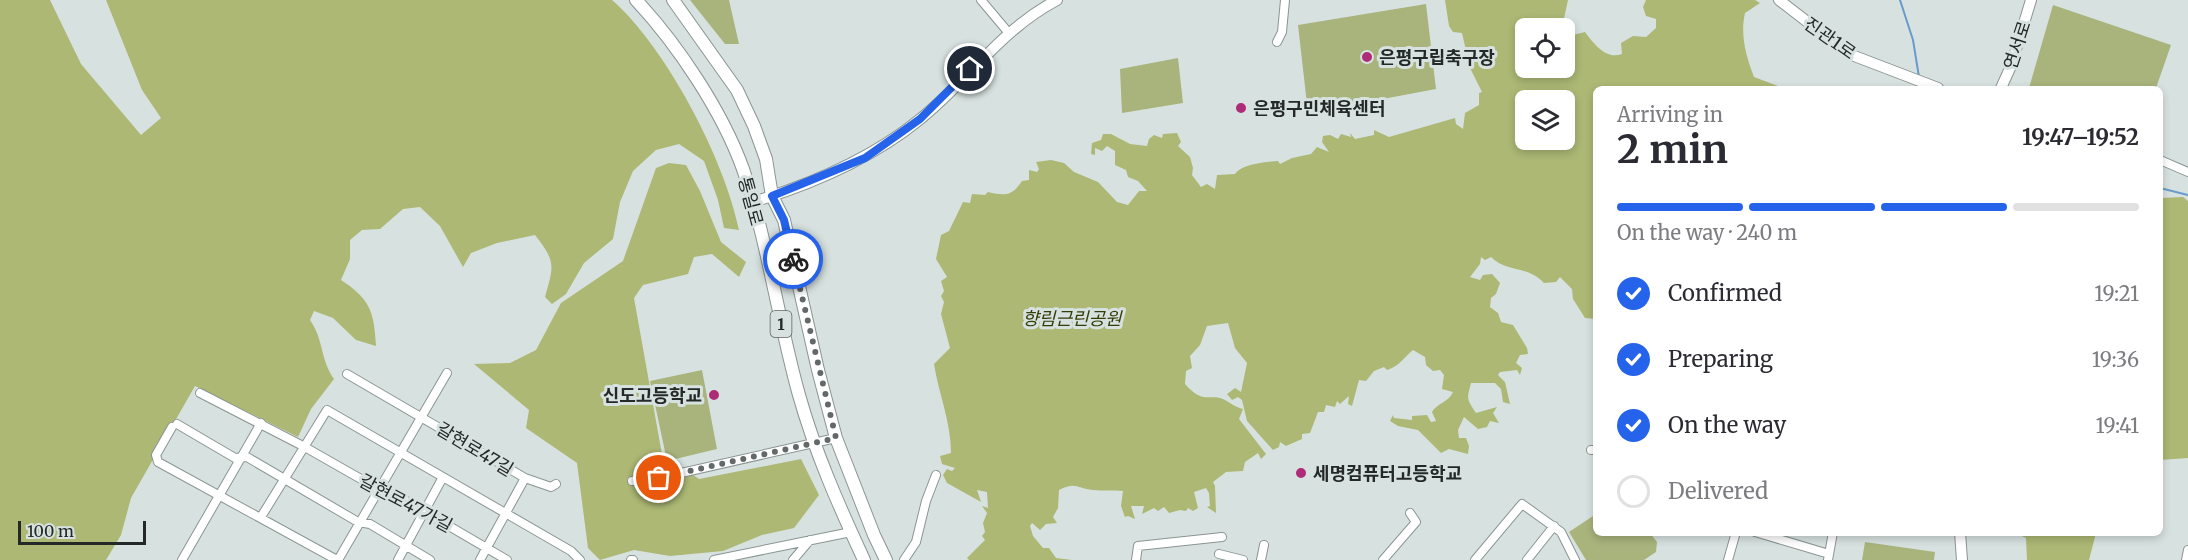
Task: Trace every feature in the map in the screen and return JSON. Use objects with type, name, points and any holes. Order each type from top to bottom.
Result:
[{"type":"main road","name":"통일로","points":[[636,0],[685,63],[728,132],[753,202],[787,349],[814,444],[864,560]]},
{"type":"main road","name":"통일로","points":[[673,0],[737,90],[754,126],[766,159],[772,196],[784,220],[836,438],[874,536],[886,560]]},
{"type":"main road","points":[[753,202],[865,158],[920,119],[1008,32],[1057,0]]},
{"type":"main road","name":"진관1로","points":[[1779,0],[1849,54],[1884,70],[1932,86]]},
{"type":"main road","name":"연서로","points":[[2002,86],[2011,66],[2031,0]]},
{"type":"main road","points":[[1960,536],[1962,560]]},
{"type":"street","points":[[981,0],[1008,32]]},
{"type":"street","points":[[1278,42],[1282,32],[1285,0]]},
{"type":"street","points":[[2163,161],[2188,172]]},
{"type":"street","name":"갈현로47길","points":[[337,560],[362,523],[447,373]]},
{"type":"street","name":"갈현로47길","points":[[347,374],[525,478],[480,560]]},
{"type":"street","name":"갈현로47가길","points":[[200,393],[261,423],[380,488],[386,489],[507,560]]},
{"type":"street","points":[[261,517],[327,410],[571,551],[579,560]]},
{"type":"street","points":[[182,560],[261,423]]},
{"type":"street","points":[[337,560],[158,462],[156,455],[175,425],[235,458],[247,457],[362,523],[370,524],[430,560]]},
{"type":"street","points":[[632,481],[659,478],[836,438]]},
{"type":"street","points":[[904,560],[916,542],[936,475]]},
{"type":"street","points":[[398,560],[444,477]]},
{"type":"street","points":[[525,478],[551,487],[556,484]]},
{"type":"street","points":[[1475,560],[1522,504],[1561,532],[1575,560]]},
{"type":"street","points":[[1383,560],[1416,522],[1410,513]]},
{"type":"street","points":[[1527,560],[1554,526]]},
{"type":"street","points":[[714,560],[733,558],[851,532]]},
{"type":"street","points":[[1728,560],[1735,536]]},
{"type":"street","points":[[1767,536],[1829,557],[1832,536]]},
{"type":"street","points":[[1136,560],[1138,546],[1222,537]]},
{"type":"street","points":[[793,560],[810,540]]},
{"type":"street","points":[[1261,560],[1264,546]]},
{"type":"street","points":[[1219,554],[1243,560]]},
{"type":"green space","points":[[0,0],[50,0],[81,64],[141,135],[161,118],[142,90],[106,0],[612,0],[653,46],[690,106],[721,171],[739,230],[724,228],[718,200],[704,161],[679,144],[656,150],[633,171],[620,202],[613,239],[584,263],[566,294],[552,304],[545,297],[550,278],[550,258],[535,235],[497,243],[471,253],[463,267],[440,226],[420,207],[403,209],[380,229],[362,230],[350,240],[350,259],[341,280],[358,293],[369,307],[374,324],[376,346],[356,340],[333,318],[314,311],[310,320],[334,379],[311,409],[298,437],[195,386],[131,498],[121,535],[106,560],[0,560]]},
{"type":"green space","points":[[690,0],[729,0],[739,44],[725,44]]},
{"type":"green space","name":"향림근린공원","points":[[1445,0],[1568,0],[1564,18],[1515,18],[1515,78],[1575,78],[1575,34],[1585,32],[1606,53],[1622,54],[1621,43],[1633,36],[1646,37],[1656,28],[1656,19],[1646,16],[1643,7],[1646,0],[1755,0],[1760,3],[1745,13],[1744,21],[1745,45],[1749,61],[1754,77],[1778,86],[1593,86],[1593,319],[1585,318],[1573,299],[1572,289],[1560,277],[1556,282],[1544,283],[1531,274],[1504,265],[1491,257],[1485,260],[1481,257],[1480,264],[1470,277],[1480,280],[1483,275],[1492,274],[1500,283],[1496,294],[1491,298],[1490,307],[1498,313],[1501,322],[1513,325],[1527,348],[1528,354],[1520,355],[1516,363],[1522,368],[1520,375],[1517,370],[1500,372],[1498,375],[1505,382],[1510,404],[1503,402],[1501,389],[1495,383],[1471,383],[1468,398],[1476,413],[1497,407],[1493,413],[1499,423],[1490,421],[1487,427],[1478,429],[1464,417],[1458,430],[1459,438],[1466,438],[1469,446],[1468,454],[1449,449],[1441,453],[1418,430],[1398,426],[1390,421],[1393,415],[1394,418],[1412,420],[1412,416],[1427,415],[1431,422],[1436,421],[1432,412],[1453,392],[1442,389],[1444,375],[1440,370],[1433,371],[1426,365],[1425,357],[1413,350],[1395,366],[1387,370],[1384,367],[1374,371],[1366,381],[1359,380],[1352,406],[1348,404],[1349,396],[1340,404],[1337,401],[1335,407],[1326,405],[1324,412],[1318,412],[1310,433],[1302,434],[1302,439],[1286,446],[1280,442],[1279,447],[1273,450],[1247,421],[1242,400],[1238,397],[1232,400],[1227,394],[1235,388],[1241,392],[1247,363],[1235,348],[1228,323],[1207,326],[1200,345],[1190,356],[1192,368],[1186,371],[1185,384],[1197,395],[1220,398],[1243,409],[1239,419],[1266,454],[1261,459],[1258,453],[1245,462],[1243,471],[1226,472],[1213,482],[1216,513],[1207,507],[1210,506],[1209,493],[1206,488],[1194,492],[1198,508],[1193,511],[1188,508],[1186,511],[1169,513],[1164,507],[1158,511],[1154,508],[1142,514],[1144,506],[1131,506],[1135,519],[1125,517],[1121,506],[1123,491],[1093,490],[1070,486],[1059,490],[1058,508],[1053,517],[1057,523],[1046,524],[1040,530],[1032,523],[1030,526],[1033,536],[1043,548],[1049,548],[1056,558],[1072,560],[969,560],[967,558],[985,540],[982,536],[985,532],[983,523],[987,513],[982,506],[988,508],[987,492],[977,490],[981,502],[947,483],[943,475],[947,469],[952,471],[955,468],[942,464],[940,456],[951,453],[947,419],[934,364],[950,348],[941,314],[944,302],[941,296],[944,291],[941,281],[947,277],[936,259],[941,235],[949,231],[963,202],[970,203],[972,194],[985,195],[988,192],[1008,194],[1015,190],[1022,181],[1029,180],[1029,170],[1037,172],[1039,169],[1036,162],[1051,160],[1064,163],[1074,172],[1098,182],[1117,202],[1128,205],[1139,191],[1147,191],[1138,181],[1128,177],[1126,170],[1115,165],[1115,151],[1107,146],[1102,151],[1095,148],[1095,155],[1091,154],[1092,143],[1101,140],[1103,134],[1111,134],[1130,144],[1147,146],[1149,139],[1154,135],[1162,138],[1163,134],[1177,133],[1181,142],[1178,146],[1190,157],[1192,175],[1201,187],[1207,184],[1215,189],[1217,175],[1235,174],[1243,168],[1261,163],[1278,161],[1280,164],[1292,158],[1311,154],[1317,147],[1329,152],[1322,142],[1323,136],[1330,135],[1338,139],[1341,134],[1351,137],[1350,133],[1355,139],[1374,135],[1374,130],[1389,137],[1455,118],[1456,124],[1463,129],[1465,113],[1479,105],[1479,93],[1482,92],[1470,68],[1462,33],[1453,32],[1449,26]]},
{"type":"green space","name":"은평구립축구장","points":[[1426,4],[1436,89],[1308,113],[1298,25]]},
{"type":"green space","points":[[2053,5],[2171,45],[2157,86],[2030,86]]},
{"type":"green space","points":[[1178,58],[1183,103],[1122,113],[1120,69]]},
{"type":"green space","points":[[669,163],[686,165],[700,191],[721,242],[746,262],[739,277],[712,254],[694,257],[688,274],[643,285],[634,298],[663,460],[679,465],[699,479],[801,459],[819,495],[794,528],[762,535],[723,551],[670,556],[634,550],[600,560],[588,548],[577,463],[526,428],[529,410],[474,364],[510,363],[536,350],[561,303],[623,261],[656,168]]},
{"type":"green space","points":[[2183,197],[2188,201],[2188,458],[2163,460],[2163,198]]},
{"type":"green space","points":[[702,370],[717,449],[667,461],[650,381]]},
{"type":"green space","points":[[1593,516],[1593,536],[1652,536],[1657,542],[1656,552],[1644,560],[1586,560],[1569,532]]},
{"type":"green space","points":[[2022,536],[2095,536],[2089,560],[2027,560],[2026,538]]},
{"type":"green space","points":[[1865,542],[1935,552],[1934,560],[1862,560]]},
{"type":"waterway","points":[[1900,0],[1913,40],[1919,77]]},
{"type":"waterway","points":[[2163,189],[2188,195]]},
{"type":"way so far","points":[[659,478],[836,438],[793,259]]},
{"type":"place","name":"은평구립축구장","points":[[1367,57]]},
{"type":"place","name":"은평구민체육센터","points":[[1241,108]]},
{"type":"place","name":"신도고등학교","points":[[714,395]]},
{"type":"place","name":"세명컴퓨터고등학교","points":[[1301,473]]},
{"type":"route","points":[[793,259],[784,220],[772,196],[865,158],[920,119],[970,69]]}]
